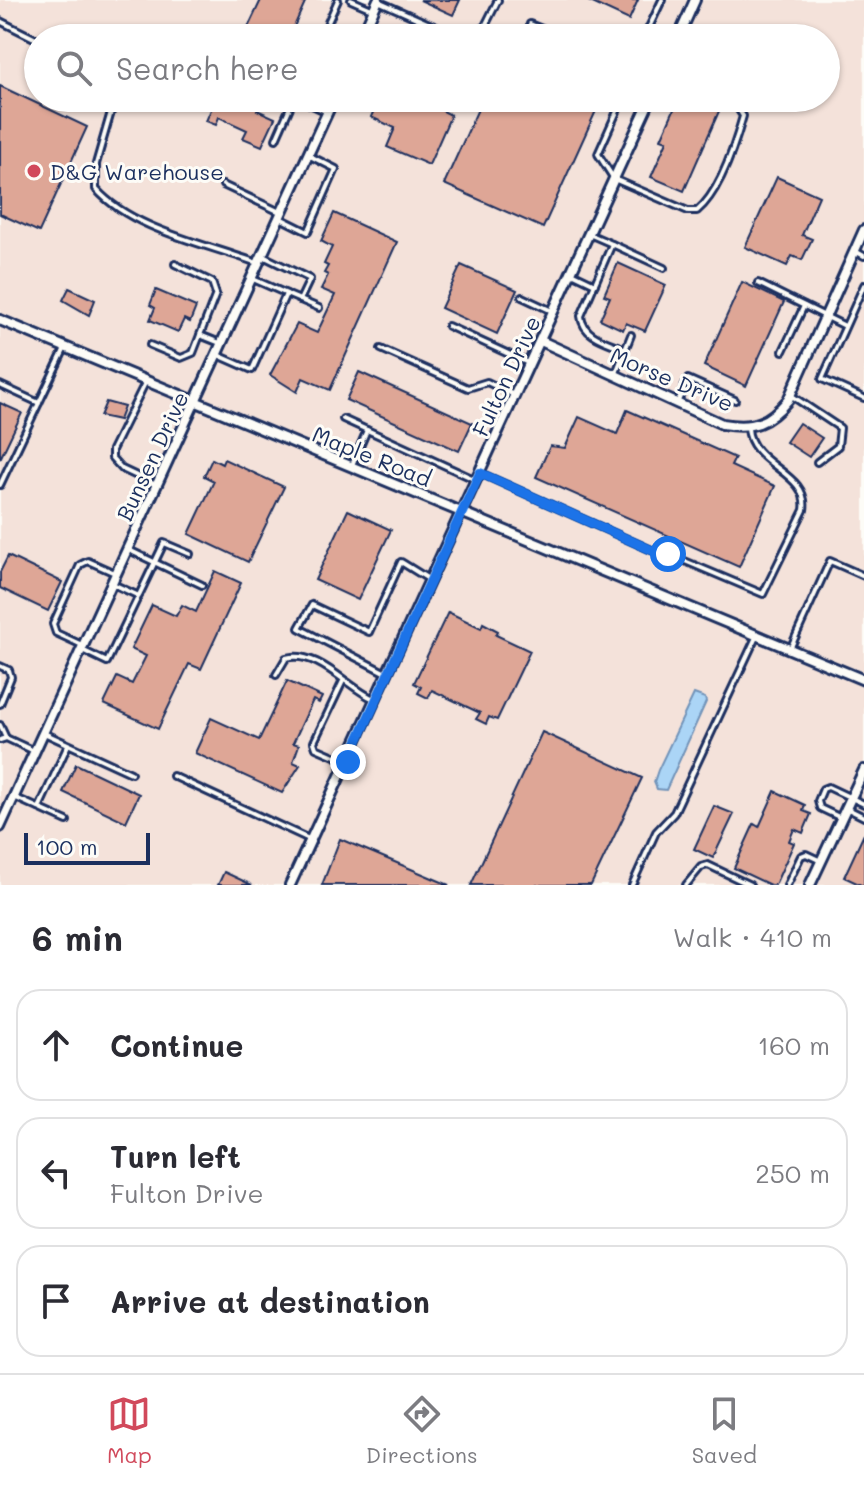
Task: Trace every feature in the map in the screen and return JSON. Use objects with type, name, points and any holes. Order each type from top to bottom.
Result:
[{"type":"street","points":[[367,24],[378,0]]},
{"type":"street","points":[[684,24],[695,0]]},
{"type":"street","name":"Bunsen Drive","points":[[0,827],[328,112]]},
{"type":"street","name":"Fulton Drive","points":[[290,885],[645,112]]},
{"type":"street","name":"Morse Drive","points":[[541,341],[722,424],[748,428],[772,419],[790,395],[863,234]]},
{"type":"street","name":"Maple Road","points":[[0,320],[864,680]]},
{"type":"street","points":[[810,885],[864,770]]},
{"type":"lane","points":[[327,24],[338,0]]},
{"type":"lane","points":[[351,0],[374,10]]},
{"type":"lane","points":[[378,0],[430,24]]},
{"type":"lane","points":[[486,24],[498,0]]},
{"type":"lane","points":[[651,24],[662,0]]},
{"type":"lane","points":[[0,21],[24,33]]},
{"type":"lane","points":[[111,112],[96,164],[96,189],[111,206],[212,250],[261,260],[310,279],[300,300]]},
{"type":"lane","points":[[276,139],[289,112]]},
{"type":"lane","points":[[617,112],[598,154],[614,179],[688,211],[697,211],[707,203],[740,130],[743,116],[740,112]]},
{"type":"lane","points":[[223,185],[308,232],[336,169],[308,155]]},
{"type":"lane","points":[[589,234],[664,268]]},
{"type":"lane","points":[[612,244],[581,316],[582,324],[591,334],[625,349]]},
{"type":"lane","points":[[855,251],[864,256]]},
{"type":"lane","points":[[150,345],[187,357],[193,353],[216,288],[212,282],[175,264]]},
{"type":"lane","points":[[572,273],[595,284]]},
{"type":"lane","points":[[253,279],[319,308]]},
{"type":"lane","points":[[758,283],[845,326]]},
{"type":"lane","points":[[864,285],[822,379],[864,398]]},
{"type":"lane","points":[[218,355],[252,370],[287,295]]},
{"type":"lane","points":[[522,297],[555,312]]},
{"type":"lane","points":[[783,351],[804,306]]},
{"type":"lane","points":[[448,326],[531,364]]},
{"type":"lane","points":[[200,335],[223,344]]},
{"type":"lane","points":[[615,375],[631,335]]},
{"type":"lane","points":[[0,485],[65,348]]},
{"type":"lane","points":[[381,349],[468,388],[487,382],[516,396]]},
{"type":"lane","points":[[677,404],[688,379],[735,400]]},
{"type":"lane","points":[[146,381],[112,450],[112,458],[122,469],[158,486]]},
{"type":"lane","points":[[0,385],[39,403]]},
{"type":"lane","points":[[790,395],[840,428],[838,446],[817,462]]},
{"type":"lane","points":[[343,419],[763,594],[804,510],[805,499],[798,485],[754,450],[748,428]]},
{"type":"lane","points":[[351,467],[367,430]]},
{"type":"lane","points":[[117,574],[88,561],[80,565],[53,624],[56,633],[107,662],[164,543],[190,554]]},
{"type":"lane","points":[[129,550],[202,585]]},
{"type":"lane","points":[[790,649],[830,561],[864,576]]},
{"type":"lane","points":[[388,674],[299,628],[312,605],[369,632],[401,562],[431,581]]},
{"type":"lane","points":[[113,584],[139,596]]},
{"type":"lane","points":[[632,885],[656,832],[674,813],[757,635]]},
{"type":"lane","points":[[276,675],[280,666],[292,656],[327,669],[377,700]]},
{"type":"lane","points":[[0,666],[9,670],[11,677],[0,704]]},
{"type":"lane","points":[[344,680],[314,742],[320,750],[348,762]]},
{"type":"lane","points":[[0,725],[3,739],[35,752]]},
{"type":"lane","points":[[44,733],[131,773]]},
{"type":"lane","points":[[39,808],[68,744]]},
{"type":"lane","points":[[173,776],[311,840]]},
{"type":"lane","points":[[841,818],[820,808],[818,801],[823,789],[828,787],[864,804]]},
{"type":"lane","points":[[0,801],[39,808],[67,821]]},
{"type":"lane","points":[[846,808],[864,817]]},
{"type":"lane","points":[[787,885],[801,856],[806,854],[821,861]]},
{"type":"lane","points":[[686,885],[701,867],[708,865],[750,885]]},
{"type":"shaded area","points":[[0,0],[864,0],[864,885],[0,885]]},
{"type":"water","points":[[694,694],[705,698],[706,702],[666,790],[657,789],[654,782],[658,770]]},
{"type":"building","points":[[261,0],[306,0],[295,24],[250,24]]},
{"type":"building","points":[[420,0],[460,0],[453,15]]},
{"type":"building","points":[[586,0],[638,0],[629,20]]},
{"type":"building","name":"D&G Warehouse","points":[[0,86],[24,97],[24,112],[55,112],[87,127],[39,232],[0,214]]},
{"type":"building","points":[[210,112],[262,112],[275,118],[262,146],[243,138],[247,130],[219,117],[216,125],[206,121]]},
{"type":"building","points":[[373,112],[445,112],[451,115],[429,165],[387,147],[395,128],[371,117]]},
{"type":"building","points":[[477,112],[595,112],[543,228],[444,184]]},
{"type":"building","points":[[673,112],[719,112],[684,191],[651,177],[667,141],[661,139]]},
{"type":"building","points":[[777,177],[819,196],[802,235],[812,239],[802,260],[792,256],[787,266],[745,247]]},
{"type":"building","points":[[334,213],[397,242],[330,390],[303,378],[297,392],[270,375],[297,324],[317,333],[335,295],[321,289],[328,275],[324,273],[328,266],[324,264],[332,247],[321,241]]},
{"type":"building","points":[[618,263],[666,285],[645,331],[626,323],[623,330],[600,319],[610,297],[604,295]]},
{"type":"building","points":[[461,265],[517,290],[497,334],[441,308]]},
{"type":"building","points":[[742,282],[784,302],[746,386],[704,366]]},
{"type":"building","points":[[69,288],[95,300],[89,315],[63,300]]},
{"type":"building","points":[[156,290],[196,307],[190,322],[184,319],[178,332],[150,320],[155,308],[150,305]]},
{"type":"building","points":[[359,372],[472,423],[459,451],[346,400]]},
{"type":"building","points":[[106,402],[124,407],[119,420],[100,416]]},
{"type":"building","points":[[0,403],[22,413],[0,459]]},
{"type":"building","points":[[627,410],[735,458],[731,466],[775,486],[739,567],[536,477],[550,446],[565,448],[579,417],[617,434]]},
{"type":"building","points":[[799,423],[822,438],[809,457],[786,442]]},
{"type":"building","points":[[212,459],[222,464],[224,459],[284,487],[248,562],[189,534],[214,481],[204,476]]},
{"type":"building","points":[[348,510],[391,530],[358,600],[315,580]]},
{"type":"building","points":[[8,556],[62,582],[48,611],[0,588],[0,572]]},
{"type":"building","points":[[215,571],[241,583],[201,669],[189,664],[158,729],[104,704],[117,677],[132,684],[146,656],[131,649],[152,605],[176,616],[182,605],[196,612]]},
{"type":"building","points":[[448,612],[481,628],[483,623],[498,631],[496,635],[530,651],[497,720],[489,717],[486,724],[476,719],[480,713],[432,690],[428,698],[418,693],[421,687],[414,683]]},
{"type":"building","points":[[287,681],[322,697],[319,703],[313,700],[293,743],[299,745],[293,762],[300,765],[282,793],[195,753],[211,718],[259,740]]},
{"type":"building","points":[[542,732],[642,778],[591,885],[471,885]]},
{"type":"building","points":[[76,764],[139,794],[126,822],[63,792]]},
{"type":"building","points":[[775,791],[805,805],[803,811],[811,814],[803,833],[794,829],[789,841],[794,843],[775,885],[770,885],[734,868],[754,824],[759,827]]},
{"type":"building","points":[[714,806],[734,814],[713,858],[694,849]]},
{"type":"building","points":[[864,834],[864,885],[861,885],[844,877]]},
{"type":"building","points":[[340,839],[449,885],[322,885]]},
{"type":"building","points":[[224,872],[252,885],[218,885]]},
{"type":"place","name":"D&G Warehouse","points":[[34,171]]},
{"type":"route","points":[[348,762],[480,473],[656,552],[668,554]]}]
